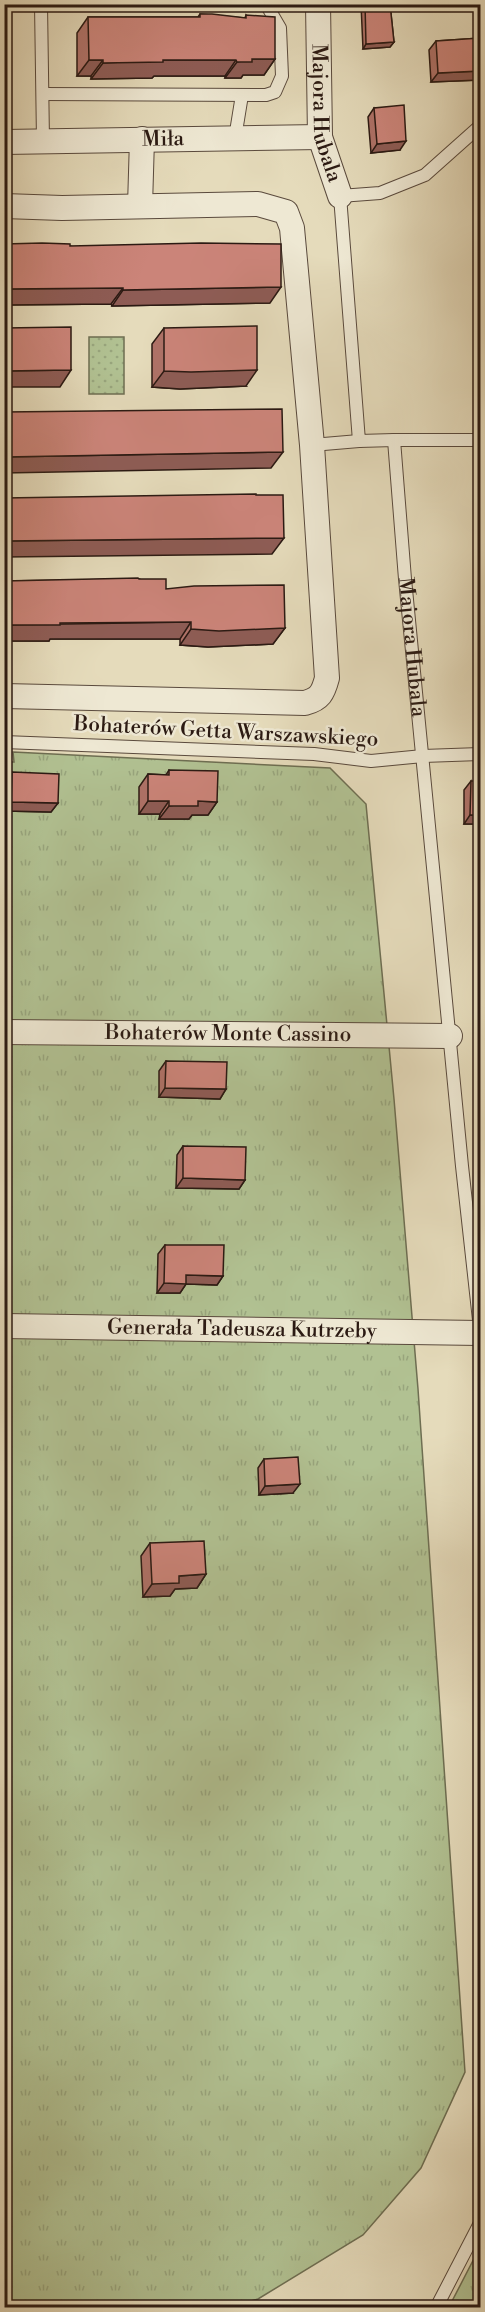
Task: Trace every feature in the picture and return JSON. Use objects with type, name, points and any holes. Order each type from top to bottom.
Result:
[{"type":"street","name":"Majora Hubala","points":[[318,4],[320,137],[340,196]]},
{"type":"street","name":"Miła","points":[[4,142],[320,137]]},
{"type":"street","points":[[140,206],[142,139]]},
{"type":"street","points":[[4,206],[62,208],[258,204],[286,212],[292,228],[312,445],[327,678],[322,694],[316,700],[305,703],[4,696]]},
{"type":"street","name":"Bohaterów Monte Cassino","points":[[4,1032],[450,1036]]},
{"type":"street","name":"Generała Tadeusza Kutrzeby","points":[[4,1326],[480,1331]]},
{"type":"lane","points":[[41,4],[43,141]]},
{"type":"lane","points":[[43,94],[266,95],[275,92],[282,76],[280,28],[266,4]]},
{"type":"lane","points":[[235,138],[242,95]]},
{"type":"lane","points":[[340,196],[380,193],[425,175],[480,126]]},
{"type":"lane","name":"Majora Hubala","points":[[340,196],[359,441]]},
{"type":"lane","name":"Majora Hubala","points":[[394,440],[405,579],[480,1331]]},
{"type":"lane","points":[[312,445],[359,441],[480,440]]},
{"type":"lane","name":"Bohaterów Getta Warszawskiego","points":[[4,742],[314,754],[371,761],[480,754]]},
{"type":"lane","points":[[436,2307],[480,2223]]},
{"type":"green space","points":[[89,337],[124,337],[124,394],[89,394]]},
{"type":"green space","points":[[13,752],[330,768],[366,804],[418,1389],[465,2072],[421,2168],[363,2235],[258,2299],[227,2308],[5,2308],[5,762],[14,762]]},
{"type":"green space","points":[[480,2247],[480,2307],[449,2307]]},
{"type":"building","points":[[365,4],[390,4],[394,42],[366,44]]},
{"type":"building","points":[[200,14],[246,18],[246,15],[275,17],[275,59],[252,59],[252,62],[163,60],[163,62],[103,63],[103,60],[89,60],[88,17],[200,17]]},
{"type":"building","points":[[480,38],[480,71],[438,73],[436,41]]},
{"type":"building","points":[[404,105],[406,141],[377,144],[374,108]]},
{"type":"building","points":[[4,244],[70,244],[70,246],[281,244],[281,287],[123,290],[123,288],[4,289]]},
{"type":"building","points":[[257,326],[257,370],[164,371],[164,328]]},
{"type":"building","points":[[71,327],[71,370],[4,371],[4,328]]},
{"type":"building","points":[[282,409],[283,452],[4,457],[4,412]]},
{"type":"building","points":[[283,495],[284,538],[4,541],[4,498]]},
{"type":"building","points":[[166,579],[166,589],[194,586],[284,585],[285,628],[219,631],[191,629],[191,622],[4,625],[4,581]]},
{"type":"building","points":[[169,770],[218,771],[217,802],[198,801],[198,806],[169,806],[169,801],[148,801],[148,774],[169,775]]},
{"type":"building","points":[[12,772],[59,774],[58,803],[11,802]]},
{"type":"building","points":[[471,781],[480,781],[480,815],[470,815]]},
{"type":"building","points":[[166,1061],[227,1062],[226,1089],[165,1088]]},
{"type":"building","points":[[183,1146],[246,1147],[245,1180],[183,1178]]},
{"type":"building","points":[[165,1245],[224,1245],[223,1276],[186,1275],[186,1284],[164,1283]]},
{"type":"building","points":[[298,1457],[300,1484],[265,1486],[264,1459]]},
{"type":"building","points":[[204,1541],[206,1574],[179,1576],[179,1583],[152,1584],[150,1543]]}]
